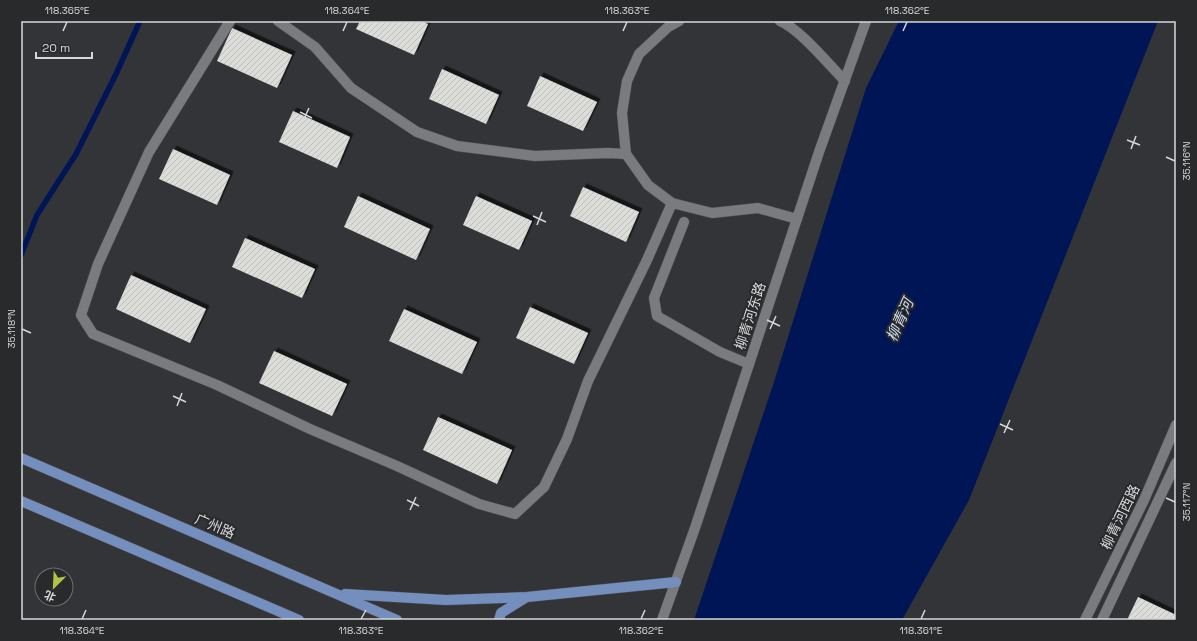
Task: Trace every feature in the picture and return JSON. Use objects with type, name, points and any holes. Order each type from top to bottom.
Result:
[{"type":"main road","name":"广州路","points":[[21,458],[397,620]]},
{"type":"main road","points":[[21,500],[299,620]]},
{"type":"main road","points":[[337,593],[446,600],[527,597],[676,582]]},
{"type":"main road","points":[[499,620],[501,613],[527,597]]},
{"type":"street","points":[[230,21],[149,152],[98,264],[81,315],[93,334],[217,385],[310,429],[397,466],[479,504],[515,514],[544,487],[567,439],[588,381],[647,260],[672,203]]},
{"type":"street","points":[[278,21],[315,47],[351,88],[417,132],[457,146],[535,156],[607,153],[626,154]]},
{"type":"street","points":[[679,21],[668,28],[639,54],[627,81],[622,113],[626,154],[648,185],[672,203],[712,213],[758,208],[797,219]]},
{"type":"street","points":[[780,21],[786,24],[813,47],[845,81]]},
{"type":"street","name":"柳青河东路","points":[[662,620],[698,520],[797,219],[866,21]]},
{"type":"street","points":[[684,222],[654,298],[657,316],[720,352],[749,364]]},
{"type":"street","name":"柳青河西路","points":[[1085,620],[1144,500],[1176,425]]},
{"type":"street","points":[[1102,620],[1176,463]]},
{"type":"water","name":"柳青河","points":[[899,21],[1158,21],[969,500],[902,620],[694,620],[774,382],[866,88]]},
{"type":"building","points":[[360,21],[421,21],[428,24],[414,55],[356,29]]},
{"type":"building","points":[[232,28],[292,55],[277,88],[217,61]]},
{"type":"building","points":[[442,69],[499,95],[486,124],[429,99]]},
{"type":"building","points":[[540,76],[597,102],[583,131],[527,106]]},
{"type":"building","points":[[293,111],[350,137],[337,168],[279,142]]},
{"type":"building","points":[[173,149],[230,175],[217,205],[159,179]]},
{"type":"building","points":[[583,187],[639,212],[626,242],[570,216]]},
{"type":"building","points":[[358,196],[430,229],[416,260],[344,227]]},
{"type":"building","points":[[476,196],[532,221],[519,250],[463,225]]},
{"type":"building","points":[[245,238],[315,269],[302,298],[232,267]]},
{"type":"building","points":[[131,275],[206,309],[190,343],[116,309]]},
{"type":"building","points":[[530,307],[588,333],[574,364],[516,338]]},
{"type":"building","points":[[404,309],[477,342],[462,374],[389,341]]},
{"type":"building","points":[[274,351],[347,384],[332,416],[259,383]]},
{"type":"building","points":[[438,417],[512,450],[497,484],[423,450]]},
{"type":"building","points":[[1138,597],[1176,615],[1176,620],[1127,620]]},
{"type":"waterway","points":[[21,255],[37,215],[76,154],[116,74],[140,21]]}]
